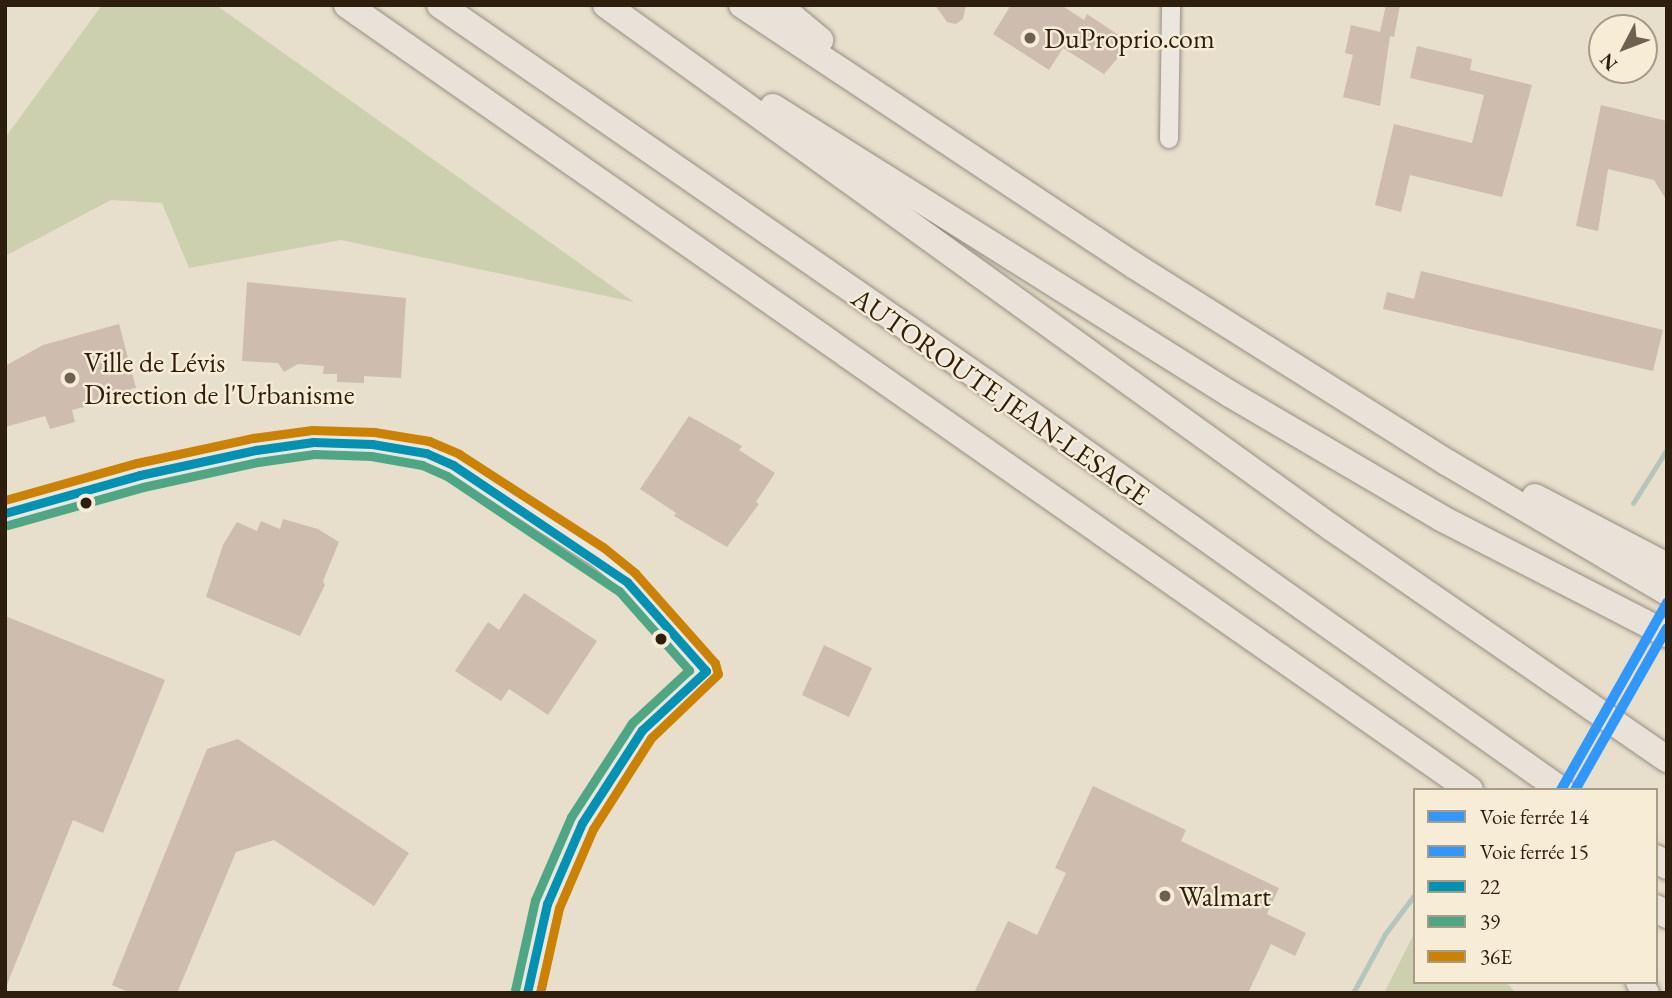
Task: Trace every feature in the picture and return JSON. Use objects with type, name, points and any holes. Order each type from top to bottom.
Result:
[{"type":"highway","points":[[347,5],[1451,781]]},
{"type":"highway","name":"AUTOROUTE JEAN-LESAGE","points":[[440,5],[987,383],[1558,788]]},
{"type":"highway","points":[[606,5],[1344,536],[1667,759]]},
{"type":"highway","points":[[615,5],[1230,394],[1441,518],[1667,634]]},
{"type":"highway","points":[[742,5],[954,150],[1341,396],[1667,592]]},
{"type":"highway","points":[[778,5],[954,150]]},
{"type":"highway","points":[[1341,396],[1667,566]]},
{"type":"street","points":[[1169,139],[1171,5]]},
{"type":"street","points":[[5,513],[140,475],[256,450],[313,442],[372,444],[426,453],[453,465],[596,557],[627,582],[705,671],[642,730],[582,823],[547,904],[527,993]]},
{"type":"green space","points":[[102,5],[216,5],[634,302],[341,240],[189,268],[162,203],[111,200],[5,256],[5,138]]},
{"type":"green space","points":[[1413,936],[1413,984],[1508,984],[1516,993],[1384,993]]},
{"type":"building","points":[[935,5],[966,5],[963,19],[956,24],[947,22]]},
{"type":"building","points":[[1011,5],[1061,5],[1084,20],[1087,14],[1126,40],[1120,50],[1123,52],[1104,74],[1063,48],[1049,70],[993,34]]},
{"type":"building","points":[[1386,5],[1400,5],[1394,37],[1390,36],[1380,106],[1343,97],[1353,55],[1345,53],[1351,25],[1380,32]]},
{"type":"building","points":[[1417,46],[1472,59],[1470,70],[1532,85],[1502,197],[1410,175],[1401,212],[1375,205],[1394,124],[1472,143],[1484,95],[1410,78]]},
{"type":"building","points":[[1601,105],[1667,121],[1667,201],[1654,180],[1608,169],[1598,231],[1576,226]]},
{"type":"building","points":[[1421,271],[1663,330],[1653,371],[1383,309],[1387,292],[1414,299]]},
{"type":"building","points":[[247,282],[406,298],[401,378],[364,376],[364,383],[337,382],[337,374],[323,374],[324,366],[298,364],[284,372],[278,363],[242,361]]},
{"type":"building","name":"Ville de Lévis Direction de l'Urbanisme","points":[[119,324],[136,388],[130,389],[132,395],[72,410],[75,422],[50,429],[45,416],[5,427],[5,366],[43,345]]},
{"type":"building","points":[[689,416],[742,446],[739,450],[775,473],[756,502],[759,504],[727,547],[674,516],[676,513],[640,489]]},
{"type":"building","points":[[283,519],[318,529],[339,542],[323,581],[325,585],[300,636],[206,597],[223,545],[237,522],[257,531],[261,521],[280,529]]},
{"type":"building","points":[[524,593],[597,641],[548,715],[509,689],[501,701],[455,671],[488,622],[499,630]]},
{"type":"building","points":[[5,616],[165,680],[103,833],[73,820],[6,987]]},
{"type":"building","points":[[824,645],[872,668],[849,717],[802,695]]},
{"type":"building","points":[[238,739],[409,853],[374,906],[274,840],[236,852],[177,993],[131,993],[112,985],[207,749]]},
{"type":"building","name":"Walmart","points":[[1093,786],[1186,830],[1181,841],[1279,888],[1267,914],[1306,933],[1295,956],[1271,944],[1248,993],[974,993],[1008,921],[1037,935],[1066,873],[1055,868]]},
{"type":"waterway","points":[[1633,503],[1667,449]]},
{"type":"waterway","points":[[1353,993],[1385,934],[1413,897]]},
{"type":"rail line","name":"14","points":[[1562,788],[1667,603]]},
{"type":"rail line","name":"15","points":[[1576,788],[1667,628]]},
{"type":"transit line","name":"36E","points":[[5,500],[137,463],[253,438],[312,430],[374,432],[429,441],[459,454],[603,547],[635,573],[715,663],[718,674],[651,738],[593,829],[559,908],[540,993]]},
{"type":"transit line","name":"22","points":[[5,513],[140,475],[256,450],[313,442],[372,444],[426,453],[453,465],[627,582],[706,671],[642,730],[582,823],[547,904],[527,993]]},
{"type":"transit line","name":"39","points":[[8,525],[143,487],[258,462],[314,454],[371,456],[422,465],[447,476],[619,591],[689,670],[632,723],[571,817],[535,900],[515,990]]},
{"type":"place","name":"DuProprio.com","points":[[1030,38]]},
{"type":"place","name":"Ville de Lévis Direction de l'Urbanisme","points":[[70,378]]},
{"type":"place","name":"Walmart","points":[[1165,896]]}]
